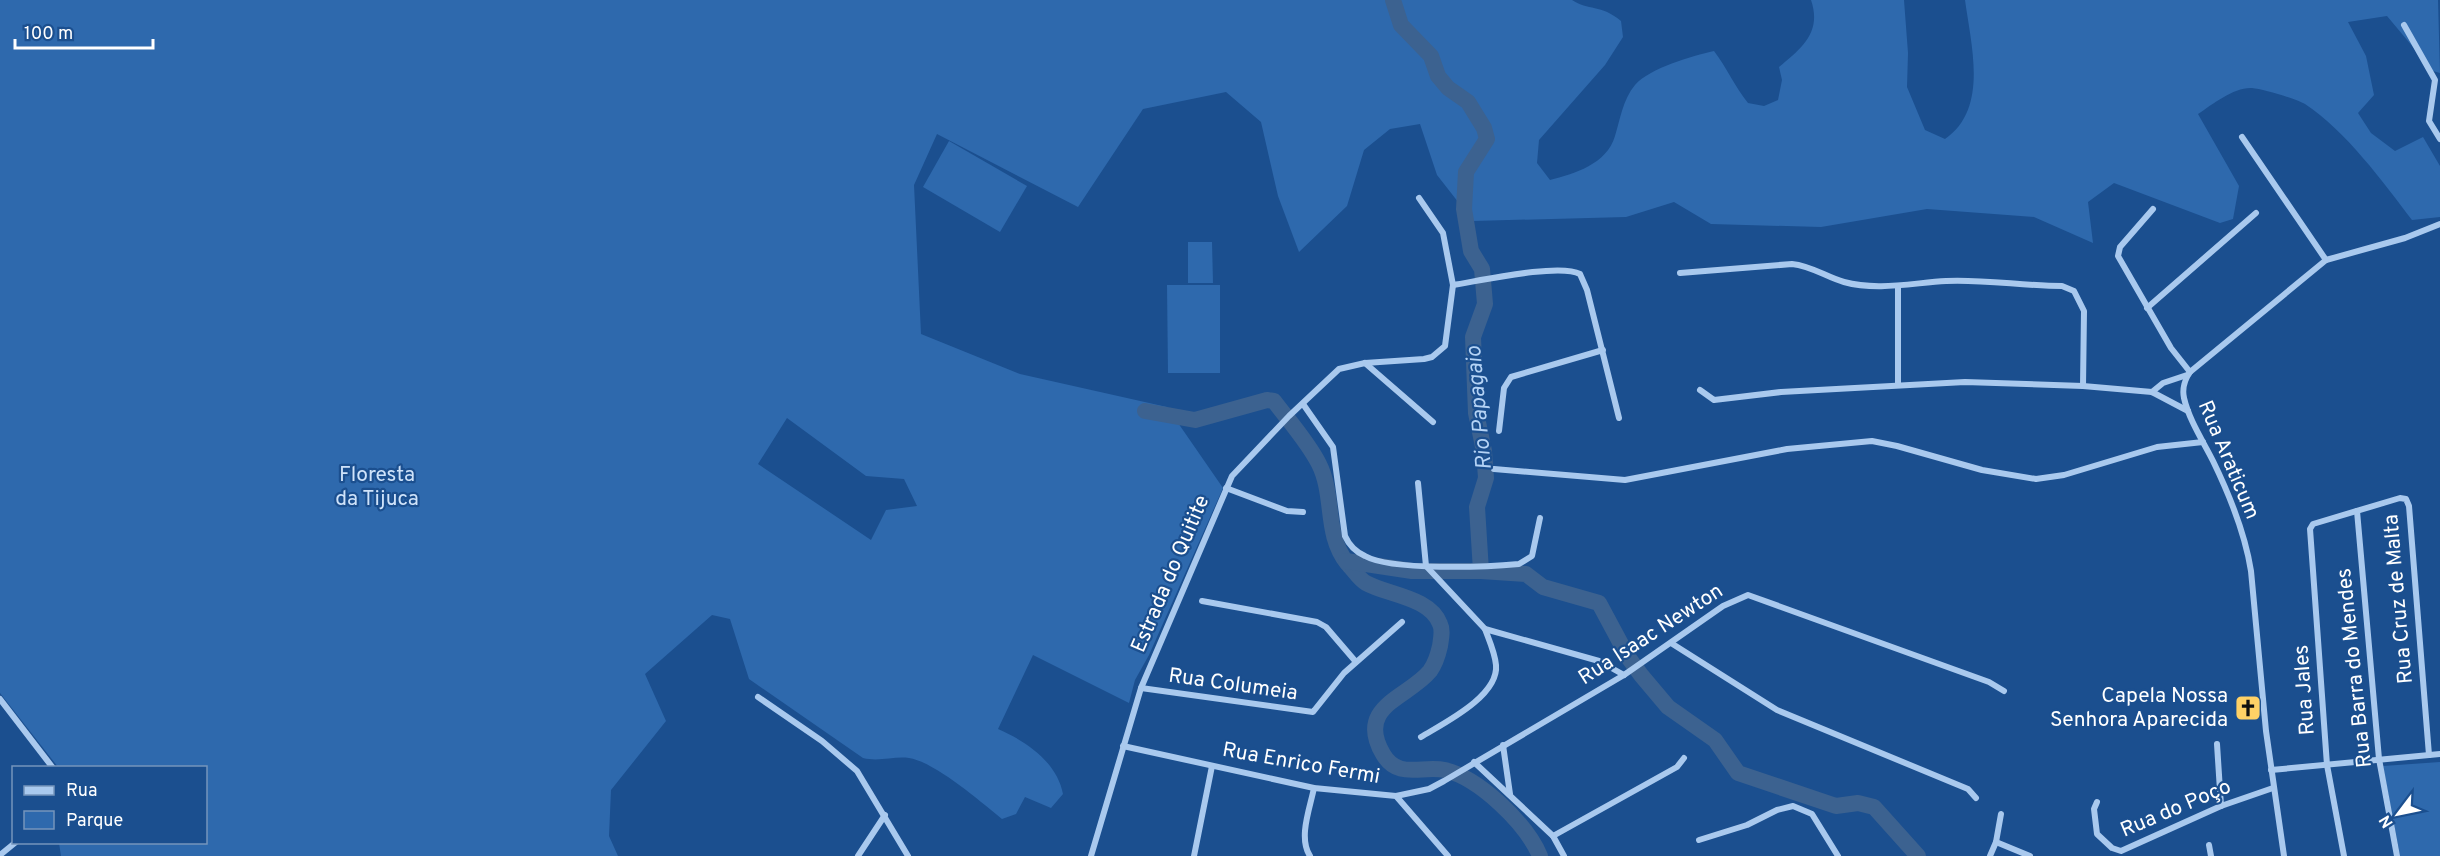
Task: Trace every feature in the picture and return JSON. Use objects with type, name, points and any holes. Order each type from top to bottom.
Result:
[{"type":"street","points":[[2404,25],[2435,80],[2429,121],[2440,139]]},
{"type":"street","points":[[2242,137],[2326,260]]},
{"type":"street","name":"Estrada do Quitite","points":[[1091,856],[1141,688],[1226,488],[1236,471],[1339,369],[1365,363],[1424,359],[1439,352],[1445,346],[1451,317],[1453,285],[1443,233],[1419,198]]},
{"type":"street","points":[[2153,209],[2117,253],[2171,348],[2189,373]]},
{"type":"street","points":[[2147,308],[2256,213]]},
{"type":"street","points":[[2152,392],[2163,383],[2189,373],[2326,260],[2405,238],[2440,224]]},
{"type":"street","points":[[1680,273],[1792,264],[1809,266],[1844,282],[1898,286],[1947,281],[2062,286],[2074,291],[2084,311],[2083,386]]},
{"type":"street","points":[[1453,285],[1568,271],[1580,274],[1587,290],[1619,418]]},
{"type":"street","points":[[1898,286],[1898,383]]},
{"type":"street","points":[[1499,431],[1504,388],[1511,377],[1603,350]]},
{"type":"street","points":[[1365,363],[1433,422]]},
{"type":"street","name":"Rua Araticum","points":[[2189,373],[2183,397],[2224,482],[2248,556],[2273,788],[2284,856]]},
{"type":"street","points":[[1700,390],[1714,400],[1781,392],[1898,383],[1965,382],[2083,386],[2152,392],[2189,412]]},
{"type":"street","points":[[1303,404],[1333,447],[1342,522],[1348,542],[1366,557],[1428,568],[1486,566],[1528,561],[1532,556],[1540,519]]},
{"type":"street","points":[[1494,469],[1625,480],[1787,449],[1872,441],[1982,470],[2036,479],[2064,475],[2157,447],[2203,442]]},
{"type":"street","points":[[1418,483],[1428,568],[1439,577],[1485,629],[1496,666],[1495,679],[1488,692],[1421,737]]},
{"type":"street","points":[[1226,488],[1287,511],[1303,512]]},
{"type":"street","name":"Rua Cruz de Malta","points":[[2315,523],[2400,498],[2408,503],[2428,755]]},
{"type":"street","name":"Rua Barra do Mendes","points":[[2357,511],[2379,759],[2397,856]]},
{"type":"street","name":"Rua Jales","points":[[2315,523],[2310,529],[2327,765],[2344,856]]},
{"type":"street","name":"Rua Isaac Newton","points":[[1396,796],[1430,789],[1627,673],[1723,606],[1748,596],[1891,645],[1989,682],[2004,691]]},
{"type":"street","points":[[1202,601],[1317,622],[1326,627],[1356,662],[1402,622]]},
{"type":"street","points":[[1485,629],[1599,661],[1627,673]]},
{"type":"street","points":[[1671,643],[1777,710],[1968,789],[1976,798]]},
{"type":"street","name":"Rua Columeia","points":[[1141,688],[1309,713],[1318,708],[1335,683],[1356,662]]},
{"type":"street","points":[[758,697],[844,758],[857,771],[885,814],[908,856]]},
{"type":"street","points":[[0,699],[51,766]]},
{"type":"street","points":[[2217,744],[2221,806]]},
{"type":"street","points":[[1503,745],[1510,795]]},
{"type":"street","name":"Rua Enrico Fermi","points":[[1123,746],[1314,788],[1396,796],[1410,816],[1448,856]]},
{"type":"street","points":[[2271,770],[2440,754]]},
{"type":"street","points":[[1553,836],[1677,767],[1684,758]]},
{"type":"street","points":[[1474,762],[1553,836],[1564,856]]},
{"type":"street","points":[[1194,856],[1212,766]]},
{"type":"street","points":[[1310,856],[1305,845],[1305,835],[1314,788]]},
{"type":"street","name":"Rua do Poço","points":[[2097,802],[2094,809],[2097,834],[2112,848],[2125,850],[2221,806],[2273,788]]},
{"type":"street","points":[[1699,840],[1747,825],[1778,810],[1793,806],[1812,814],[1838,856]]},
{"type":"street","points":[[858,856],[885,814]]},
{"type":"street","points":[[1990,856],[1996,842],[2001,814]]},
{"type":"street","points":[[1996,842],[2030,856]]},
{"type":"street","points":[[0,855],[15,844]]},
{"type":"street","points":[[2209,845],[2211,856]]},
{"type":"green space","name":"Floresta da Tijuca","points":[[0,0],[1572,0],[1607,12],[1621,21],[1623,37],[1605,65],[1539,140],[1537,163],[1550,180],[1579,171],[1605,154],[1611,146],[1625,103],[1635,85],[1651,73],[1683,59],[1714,51],[1748,103],[1764,106],[1778,100],[1782,80],[1779,67],[1802,46],[1812,30],[1814,11],[1811,0],[1904,0],[1908,53],[1907,87],[1925,130],[1945,139],[1959,126],[1968,111],[1972,94],[1973,56],[1965,0],[2438,0],[2440,73],[2433,71],[2387,16],[2348,22],[2366,56],[2374,95],[2358,113],[2371,133],[2395,151],[2423,137],[2440,166],[2440,217],[2412,220],[2349,142],[2320,115],[2295,100],[2252,88],[2231,93],[2198,114],[2239,186],[2233,219],[2220,223],[2114,183],[2088,202],[2093,243],[2034,217],[1927,209],[1821,227],[1711,224],[1674,202],[1626,217],[1473,221],[1437,175],[1420,124],[1390,129],[1364,150],[1347,206],[1299,252],[1278,196],[1261,122],[1226,92],[1143,109],[1078,207],[937,134],[914,185],[921,334],[1020,374],[1167,407],[1223,488],[1149,655],[1135,680],[1129,703],[1033,655],[998,729],[1029,746],[1054,772],[1063,794],[1051,808],[1025,797],[1016,814],[1002,819],[957,784],[920,761],[909,758],[863,758],[749,679],[730,619],[712,615],[645,674],[666,721],[611,790],[609,836],[618,856],[61,856],[59,844],[207,844],[207,766],[57,766],[0,693]],"holes":[[[787,418],[866,476],[904,479],[917,506],[886,510],[871,540],[758,464]]]},
{"type":"green space","points":[[949,141],[1027,186],[1000,232],[923,187]]},
{"type":"green space","points":[[1188,242],[1212,242],[1213,283],[1188,283]]},
{"type":"green space","points":[[1167,285],[1220,285],[1220,373],[1168,373]]},
{"type":"green space","points":[[2440,762],[2440,856],[2400,856],[2383,766]]},
{"type":"waterway","name":"Rio Papagaio","points":[[1393,0],[1401,25],[1431,56],[1438,76],[1448,88],[1468,102],[1484,128],[1487,139],[1466,172],[1464,209],[1471,251],[1482,269],[1485,304],[1473,337],[1476,413],[1484,451],[1486,478],[1477,507],[1481,571]]},
{"type":"waterway","points":[[1145,411],[1195,420],[1267,400],[1274,401],[1319,464],[1327,489],[1335,540],[1347,563],[1366,583],[1418,602],[1427,608],[1435,615],[1441,626],[1439,649],[1430,671],[1388,705],[1380,714],[1375,725],[1376,738],[1383,754],[1396,767],[1411,770],[1445,770],[1472,782],[1513,816],[1540,856]]},
{"type":"waterway","name":"Rio Papagaio","points":[[1346,561],[1412,571],[1481,571],[1526,574],[1543,587],[1599,603],[1628,657],[1641,675],[1668,707],[1715,740],[1738,773],[1836,806],[1858,803],[1874,807],[1918,856]]},
{"type":"place","name":"Capela Nossa Senhora Aparecida","points":[[2248,708]]}]
